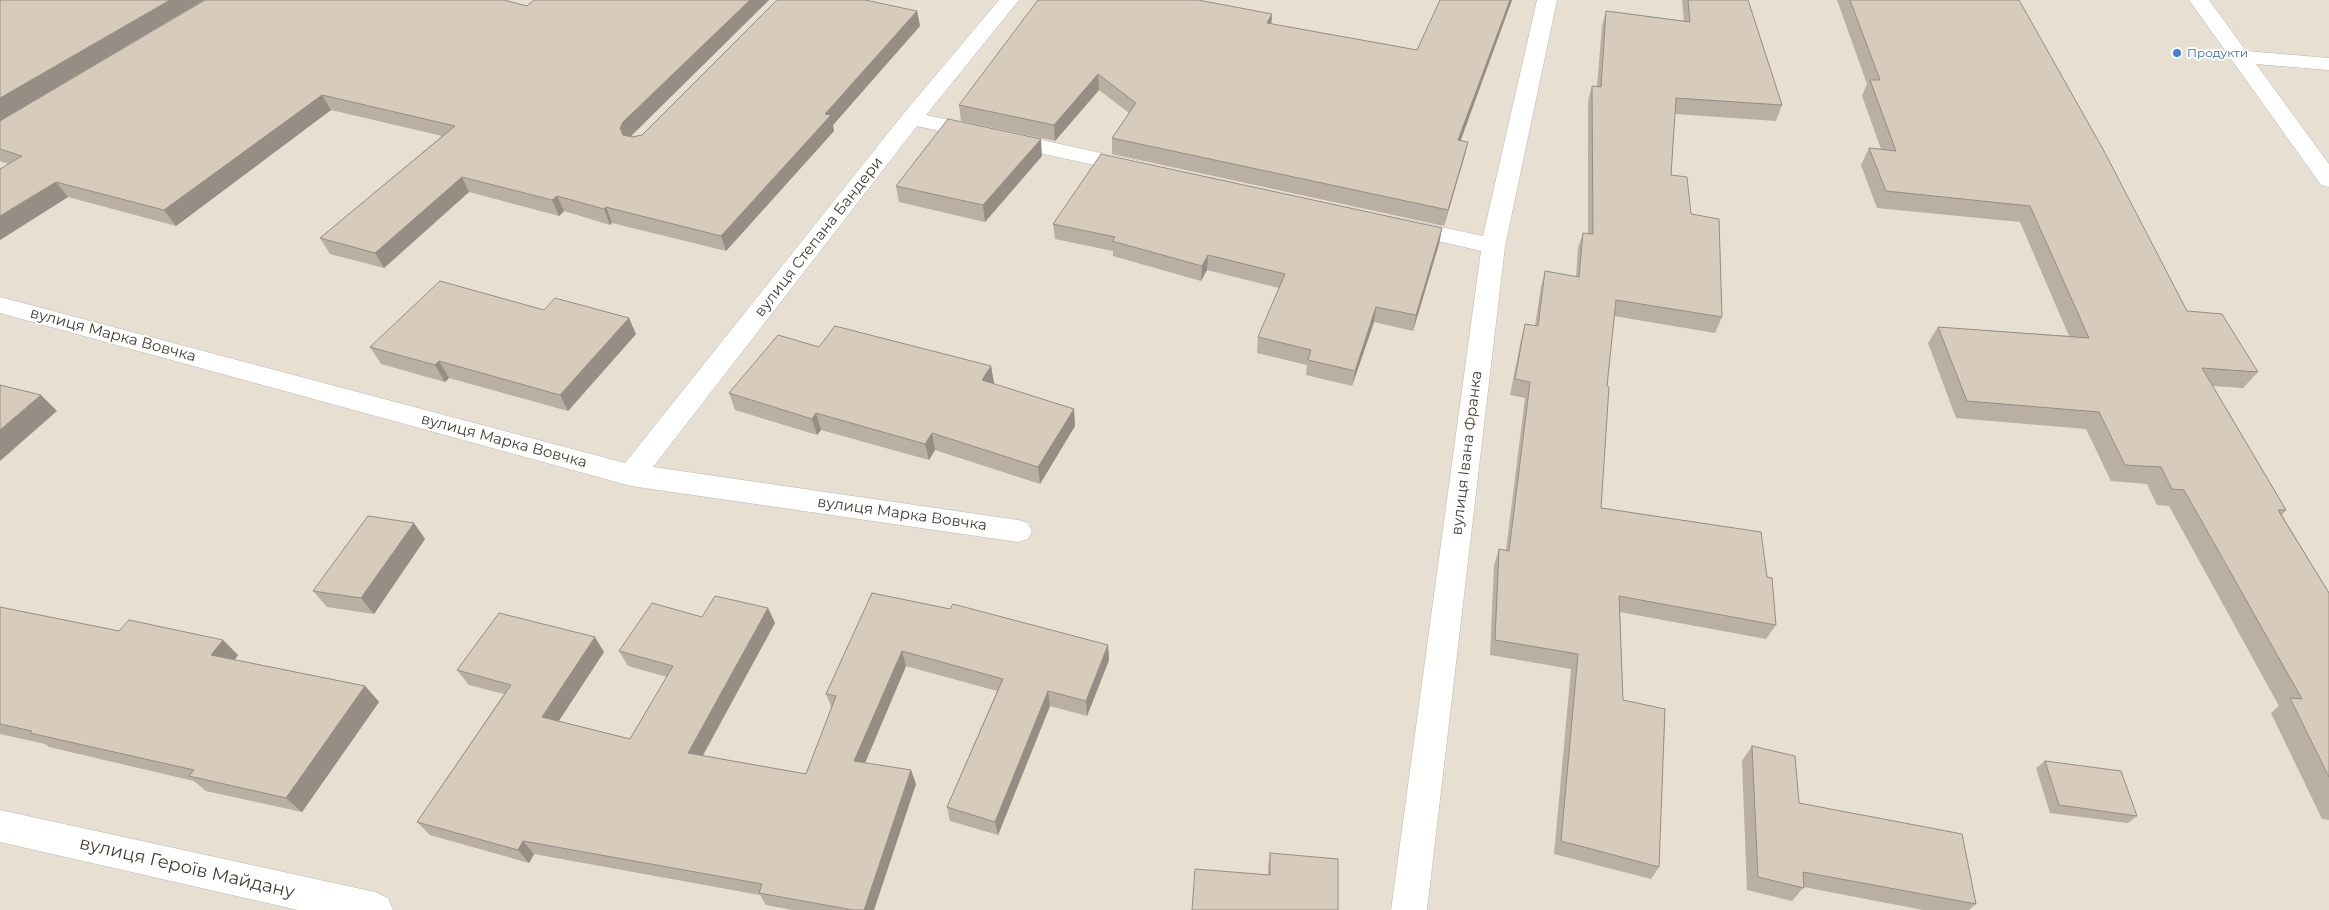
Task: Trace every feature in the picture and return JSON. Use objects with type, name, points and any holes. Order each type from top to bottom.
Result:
[{"type":"street","name":"вулиця Степана Бандери","points":[[630,475],[912,118],[1009,0]]},
{"type":"street","name":"вулиця Івана Франка","points":[[1409,910],[1493,246],[1547,0]]},
{"type":"street","points":[[2199,0],[2329,180]]},
{"type":"street","points":[[2240,57],[2329,64]]},
{"type":"street","points":[[912,118],[1154,171]]},
{"type":"street","points":[[1387,222],[1493,246]]},
{"type":"street","name":"вулиця Марка Вовчка","points":[[0,305],[630,475],[1018,531]]},
{"type":"street","name":"вулиця Героїв Майдану","points":[[0,826],[375,910]]},
{"type":"shaded area","points":[[0,0],[2329,0],[2329,910],[0,910]]},
{"type":"building","points":[[0,0],[170,0],[0,98]]},
{"type":"building","points":[[205,0],[504,0],[527,6],[534,0],[750,0],[623,122],[620,128],[623,135],[632,137],[642,135],[777,0],[865,0],[917,11],[825,114],[831,115],[721,236],[606,207],[604,209],[557,196],[552,200],[462,177],[375,253],[320,238],[455,126],[322,95],[164,210],[56,182],[0,216],[0,169],[22,156],[0,149],[0,121]]},
{"type":"building","points":[[1038,0],[1198,0],[1272,14],[1267,23],[1417,50],[1440,0],[1510,0],[1458,140],[1468,142],[1448,210],[1112,138],[1136,103],[1098,74],[1054,125],[959,105]]},
{"type":"building","points":[[1688,0],[1748,0],[1782,105],[1676,98],[1671,175],[1687,177],[1691,214],[1719,219],[1722,317],[1616,300],[1607,386],[1609,387],[1601,508],[1761,532],[1767,577],[1772,578],[1776,625],[1619,596],[1623,700],[1665,709],[1659,867],[1561,841],[1578,654],[1495,640],[1499,549],[1509,551],[1530,382],[1515,379],[1525,324],[1538,326],[1545,271],[1579,277],[1583,233],[1593,234],[1592,86],[1601,87],[1606,11],[1690,22]]},
{"type":"building","points":[[1850,0],[2019,0],[2104,151],[2187,311],[2222,314],[2258,372],[2202,368],[2286,510],[2278,510],[2329,593],[2329,777],[2290,698],[2302,699],[2184,490],[2172,489],[2161,467],[2125,465],[2099,412],[1967,401],[1938,327],[2089,338],[2030,206],[1886,191],[1869,148],[1896,151],[1870,80],[1880,80]]},
{"type":"building","points":[[948,119],[1041,139],[983,205],[896,186]]},
{"type":"building","points":[[1101,154],[1442,228],[1416,315],[1376,307],[1355,371],[1308,360],[1311,350],[1258,337],[1285,274],[1208,255],[1202,266],[1112,241],[1115,237],[1053,224]]},
{"type":"building","points":[[440,281],[544,310],[555,298],[629,318],[560,395],[439,361],[435,365],[370,347]]},
{"type":"building","points":[[835,326],[991,366],[982,380],[1074,409],[1038,467],[932,433],[925,444],[816,413],[812,419],[729,393],[778,335],[819,347]]},
{"type":"building","points":[[0,385],[41,395],[0,430]]},
{"type":"building","points":[[368,516],[414,523],[361,598],[313,591]]},
{"type":"building","points":[[872,593],[950,609],[953,604],[1108,645],[1086,701],[1048,691],[995,822],[947,807],[1003,679],[902,651],[854,761],[911,770],[864,910],[853,910],[759,893],[762,884],[523,841],[518,850],[417,822],[511,685],[457,670],[499,613],[595,637],[542,717],[630,739],[673,666],[619,651],[652,603],[702,617],[715,596],[768,608],[688,753],[806,774],[836,696],[826,694]]},
{"type":"building","points":[[0,607],[119,631],[129,620],[223,640],[211,655],[365,686],[286,798],[189,776],[194,770],[30,733],[32,731],[0,724]]},
{"type":"building","points":[[1752,746],[1795,756],[1799,803],[1962,834],[1976,904],[1803,872],[1804,888],[1758,877]]},
{"type":"building","points":[[2045,761],[2121,771],[2137,816],[2059,805]]},
{"type":"building","points":[[1270,853],[1338,859],[1338,910],[1192,910],[1195,869],[1270,875]]},
{"type":"place","name":"Продукти","points":[[2177,53]]}]
